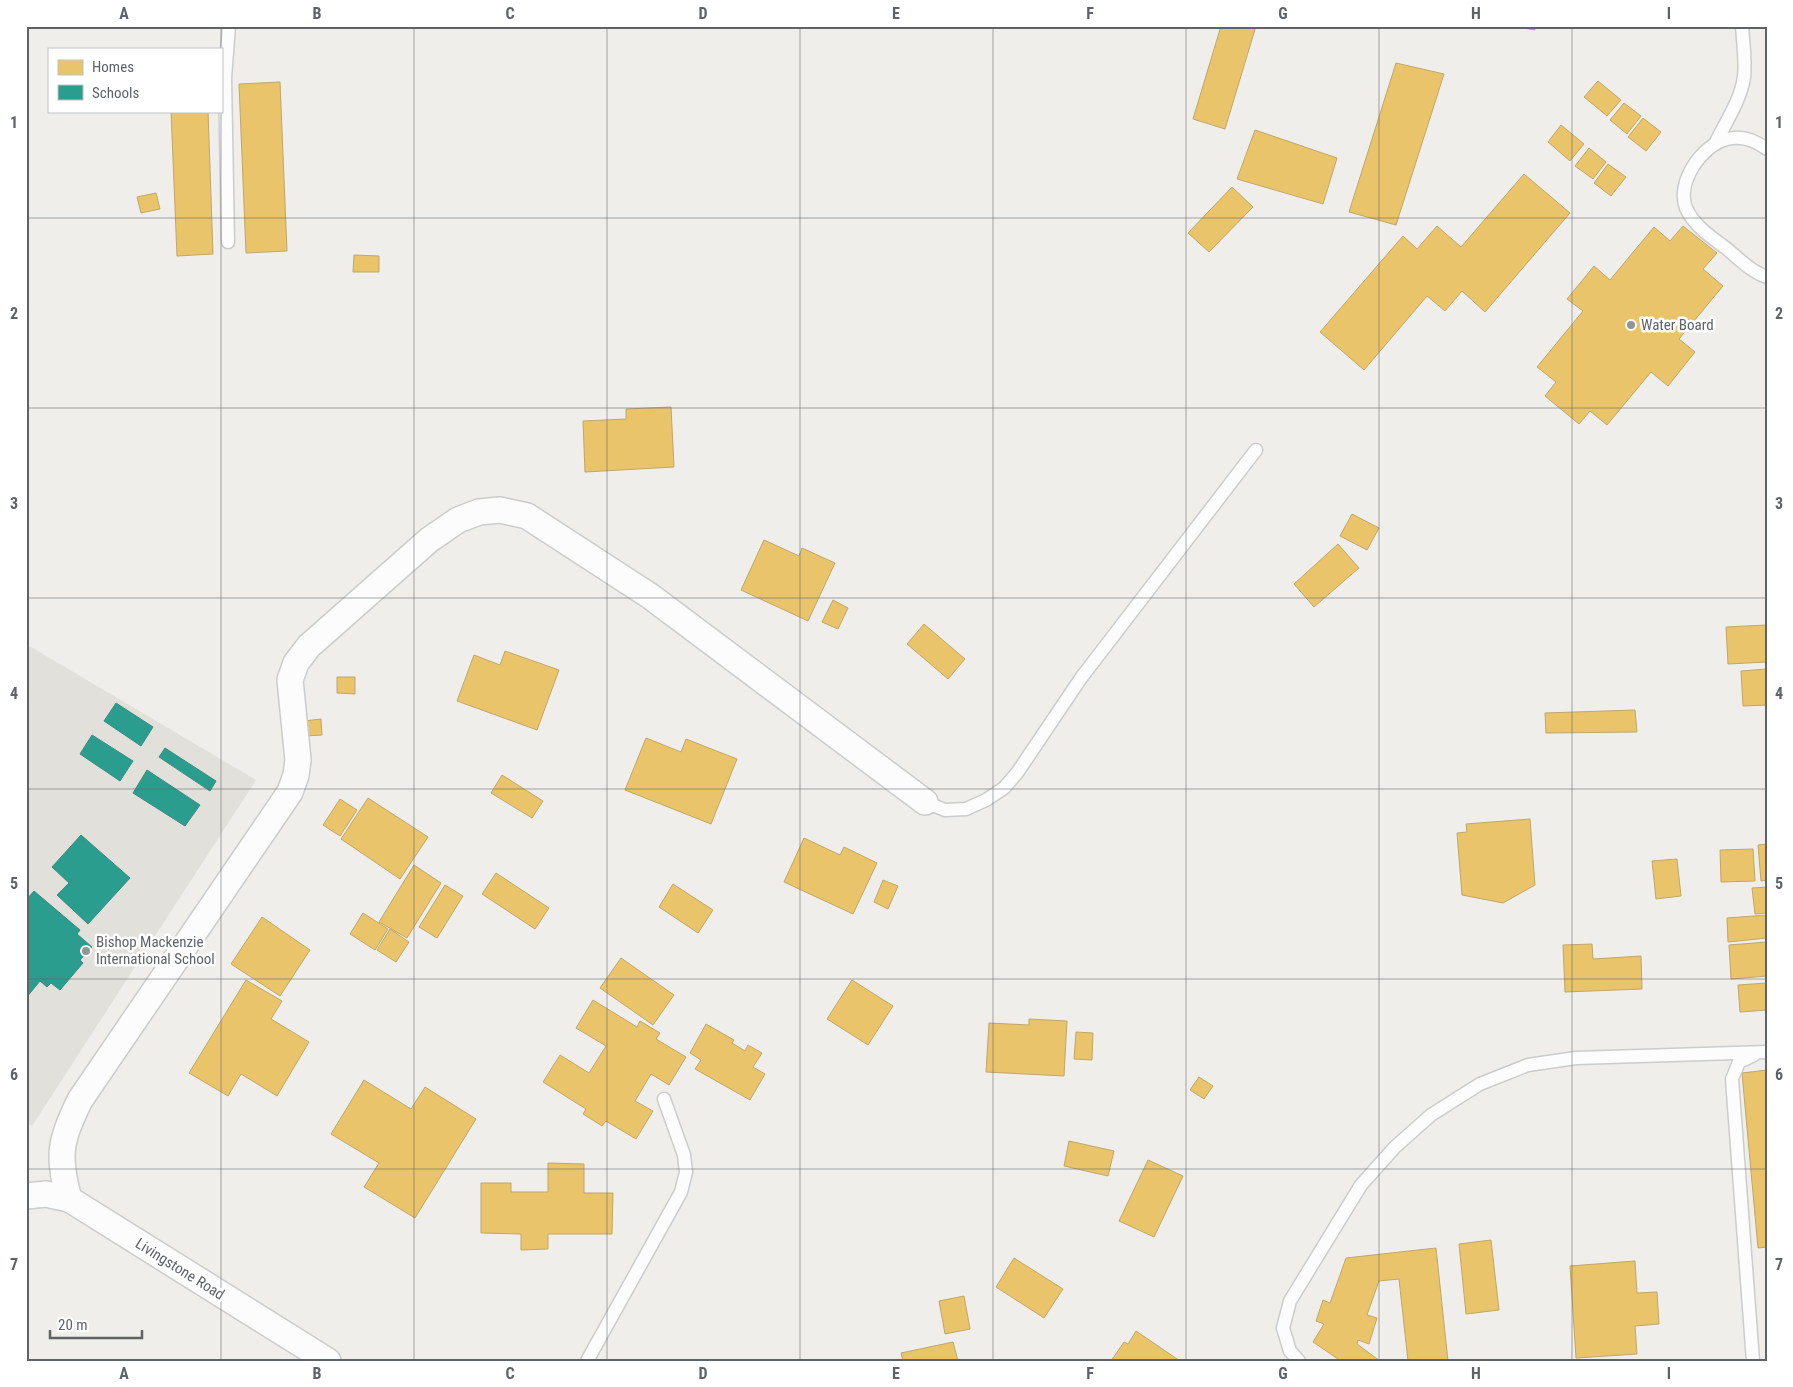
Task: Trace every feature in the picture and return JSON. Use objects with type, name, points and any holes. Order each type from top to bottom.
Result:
[{"type":"street","points":[[69,1199],[62,1174],[62,1150],[68,1123],[80,1100],[290,792],[296,775],[298,760],[290,680],[296,663],[309,646],[354,605],[429,540],[458,520],[480,512],[500,510],[527,516],[650,596],[924,802]]},
{"type":"street","name":"Livingstone Road","points":[[26,1196],[46,1194],[69,1199],[328,1361]]},
{"type":"lane","points":[[228,242],[225,78],[229,26]]},
{"type":"lane","points":[[1715,144],[1739,96],[1744,78],[1745,59],[1742,26]]},
{"type":"lane","points":[[1767,148],[1753,140],[1740,137],[1726,139],[1715,144],[1704,153],[1686,179],[1684,192],[1685,205],[1699,227],[1752,270],[1767,277]]},
{"type":"lane","points":[[924,802],[945,810],[966,809],[986,800],[1004,788],[1017,773],[1081,678],[1256,450]]},
{"type":"lane","points":[[1299,1361],[1290,1351],[1283,1328],[1290,1301],[1361,1185],[1395,1147],[1431,1115],[1480,1084],[1528,1065],[1576,1058],[1764,1052]]},
{"type":"lane","points":[[1753,1361],[1732,1079],[1739,1062],[1764,1052]]},
{"type":"lane","points":[[587,1361],[680,1192],[686,1172],[684,1154],[664,1099]]},
{"type":"shaded area","name":"Bishop Mackenzie International School","points":[[26,644],[256,780],[32,1126],[26,1123]]},
{"type":"building: Homes","points":[[1221,26],[1256,26],[1225,129],[1193,119]]},
{"type":"building: Homes","points":[[1535,26],[1535,30],[1517,27]]},
{"type":"building: Homes","points":[[1396,63],[1444,74],[1396,225],[1349,212]]},
{"type":"building: Homes","points":[[1598,81],[1621,100],[1607,116],[1584,97]]},
{"type":"building: Homes","points":[[280,82],[287,251],[246,253],[239,84]]},
{"type":"building: Homes","points":[[1624,103],[1641,116],[1627,134],[1610,120]]},
{"type":"building: Homes","points":[[171,112],[208,112],[213,254],[177,256]]},
{"type":"building: Homes","points":[[1643,118],[1661,132],[1646,151],[1628,137]]},
{"type":"building: Homes","points":[[1561,125],[1584,144],[1570,161],[1548,142]]},
{"type":"building: Homes","points":[[1255,130],[1337,158],[1323,204],[1237,179]]},
{"type":"building: Homes","points":[[1589,148],[1606,162],[1593,179],[1575,166]]},
{"type":"building: Homes","points":[[1608,164],[1626,177],[1611,196],[1594,183]]},
{"type":"building: Homes","points":[[1524,174],[1570,213],[1485,312],[1462,291],[1445,311],[1427,296],[1364,370],[1320,332],[1403,236],[1417,249],[1437,226],[1461,247]]},
{"type":"building: Homes","points":[[1232,187],[1253,207],[1209,252],[1188,233]]},
{"type":"building: Homes","points":[[156,193],[160,209],[141,213],[137,197]]},
{"type":"building: Homes","name":"Water Board","points":[[1683,226],[1717,253],[1703,269],[1723,286],[1679,339],[1695,352],[1668,386],[1651,372],[1607,425],[1590,411],[1579,424],[1545,396],[1556,382],[1537,367],[1583,311],[1567,299],[1594,266],[1610,280],[1654,227],[1670,241]]},
{"type":"building: Homes","points":[[354,255],[379,256],[379,272],[353,272]]},
{"type":"building: Homes","points":[[671,407],[674,467],[585,472],[583,421],[626,419],[626,409]]},
{"type":"building: Homes","points":[[1352,514],[1379,528],[1367,550],[1340,536]]},
{"type":"building: Homes","points":[[764,540],[799,556],[802,548],[835,563],[808,621],[741,590]]},
{"type":"building: Homes","points":[[1338,544],[1359,568],[1314,607],[1294,584]]},
{"type":"building: Homes","points":[[833,600],[848,608],[838,629],[822,622]]},
{"type":"building: Homes","points":[[924,624],[965,659],[948,679],[907,644]]},
{"type":"building: Homes","points":[[1767,625],[1767,662],[1728,664],[1726,627]]},
{"type":"building: Homes","points":[[505,651],[559,670],[537,730],[457,701],[474,655],[500,665]]},
{"type":"building: Homes","points":[[1767,669],[1767,705],[1743,706],[1741,671]]},
{"type":"building: Homes","points":[[337,677],[355,677],[355,694],[337,693]]},
{"type":"building: Homes","points":[[1635,710],[1637,732],[1546,733],[1545,713]]},
{"type":"building: Homes","points":[[321,719],[322,735],[305,736],[304,721]]},
{"type":"building: Homes","points":[[646,738],[681,752],[686,739],[737,759],[711,824],[625,790]]},
{"type":"building: Homes","points":[[502,775],[543,801],[532,818],[491,793]]},
{"type":"building: Homes","points":[[368,798],[428,837],[400,879],[341,839]]},
{"type":"building: Homes","points":[[340,799],[357,810],[340,836],[323,825]]},
{"type":"building: Homes","points":[[1530,819],[1535,885],[1503,903],[1462,895],[1457,833],[1467,832],[1466,824]]},
{"type":"building: Homes","points":[[804,838],[840,855],[844,847],[877,863],[853,914],[784,882]]},
{"type":"building: Homes","points":[[1767,844],[1767,880],[1761,881],[1758,845]]},
{"type":"building: Homes","points":[[1753,849],[1755,881],[1721,882],[1720,850]]},
{"type":"building: Homes","points":[[1677,859],[1681,896],[1656,899],[1652,861]]},
{"type":"building: Homes","points":[[414,865],[441,883],[407,938],[379,922]]},
{"type":"building: Homes","points":[[496,873],[549,908],[535,929],[482,894]]},
{"type":"building: Homes","points":[[883,880],[898,886],[888,909],[874,902]]},
{"type":"building: Homes","points":[[673,884],[713,910],[698,933],[659,907]]},
{"type":"building: Homes","points":[[445,885],[463,896],[437,938],[419,927]]},
{"type":"building: Homes","points":[[1767,887],[1767,913],[1755,914],[1752,888]]},
{"type":"building: Homes","points":[[363,913],[388,929],[375,950],[350,934]]},
{"type":"building: Homes","points":[[1767,915],[1767,938],[1728,942],[1727,918]]},
{"type":"building: Homes","points":[[262,917],[310,950],[280,996],[231,964]]},
{"type":"building: Homes","points":[[390,929],[409,942],[396,962],[377,950]]},
{"type":"building: Homes","points":[[1767,942],[1767,976],[1731,979],[1729,945]]},
{"type":"building: Homes","points":[[1592,944],[1593,959],[1641,956],[1642,989],[1565,992],[1563,945]]},
{"type":"building: Homes","points":[[621,958],[674,995],[653,1025],[600,988]]},
{"type":"building: Homes","points":[[246,980],[282,1001],[271,1019],[309,1042],[277,1096],[241,1074],[228,1096],[189,1073]]},
{"type":"building: Homes","points":[[852,980],[893,1006],[868,1045],[827,1019]]},
{"type":"building: Homes","points":[[1767,983],[1767,1010],[1740,1012],[1738,985]]},
{"type":"building: Homes","points":[[593,1000],[637,1027],[640,1021],[660,1033],[656,1039],[686,1057],[669,1085],[651,1074],[635,1101],[653,1111],[636,1139],[606,1121],[602,1126],[583,1114],[586,1109],[543,1082],[560,1055],[589,1073],[606,1046],[576,1028]]},
{"type":"building: Homes","points":[[1029,1019],[1067,1021],[1064,1076],[986,1072],[989,1023],[1029,1025]]},
{"type":"building: Homes","points":[[706,1024],[734,1040],[732,1043],[745,1051],[748,1045],[762,1053],[753,1067],[765,1074],[750,1100],[695,1069],[701,1060],[690,1053]]},
{"type":"building: Homes","points":[[1076,1032],[1093,1033],[1092,1060],[1074,1059]]},
{"type":"building: Homes","points":[[1767,1070],[1767,1247],[1758,1248],[1742,1073]]},
{"type":"building: Homes","points":[[1199,1077],[1213,1086],[1204,1099],[1190,1090]]},
{"type":"building: Homes","points":[[364,1080],[411,1109],[425,1087],[476,1119],[415,1218],[364,1187],[379,1163],[331,1134]]},
{"type":"building: Homes","points":[[1069,1141],[1114,1151],[1108,1176],[1064,1166]]},
{"type":"building: Homes","points":[[1148,1160],[1183,1176],[1154,1237],[1119,1221]]},
{"type":"building: Homes","points":[[548,1163],[584,1164],[584,1193],[613,1193],[612,1234],[548,1234],[548,1249],[521,1250],[521,1234],[481,1233],[481,1183],[511,1183],[511,1192],[548,1192]]},
{"type":"building: Homes","points":[[1491,1240],[1499,1310],[1466,1314],[1459,1244]]},
{"type":"building: Homes","points":[[1436,1248],[1448,1361],[1408,1361],[1399,1279],[1379,1281],[1367,1315],[1377,1318],[1369,1344],[1358,1340],[1357,1344],[1380,1361],[1341,1361],[1313,1342],[1324,1324],[1316,1321],[1323,1300],[1330,1303],[1346,1258]]},
{"type":"building: Homes","points":[[1014,1258],[1063,1289],[1044,1318],[996,1287]]},
{"type":"building: Homes","points":[[1635,1261],[1637,1293],[1657,1292],[1659,1324],[1635,1326],[1637,1354],[1576,1358],[1570,1266]]},
{"type":"building: Homes","points":[[964,1296],[970,1329],[945,1334],[939,1301]]},
{"type":"building: Homes","points":[[1136,1331],[1180,1361],[1111,1361],[1124,1342],[1128,1344]]},
{"type":"building: Homes","points":[[953,1342],[958,1361],[903,1361],[901,1353]]},
{"type":"building: Schools","points":[[116,703],[153,727],[141,746],[104,721]]},
{"type":"building: Schools","points":[[92,735],[133,761],[120,781],[80,754]]},
{"type":"building: Schools","points":[[165,748],[216,781],[210,791],[159,757]]},
{"type":"building: Schools","points":[[147,770],[200,805],[185,826],[133,793]]},
{"type":"building: Schools","points":[[81,835],[130,878],[88,924],[57,895],[69,883],[52,867]]},
{"type":"building: Schools","points":[[34,891],[80,930],[77,934],[92,947],[80,960],[83,963],[60,990],[51,983],[47,987],[40,981],[26,998],[26,900]]},
{"type":"place","name":"Water Board","points":[[1631,325]]},
{"type":"place","name":"Bishop Mackenzie International School","points":[[86,951]]}]
